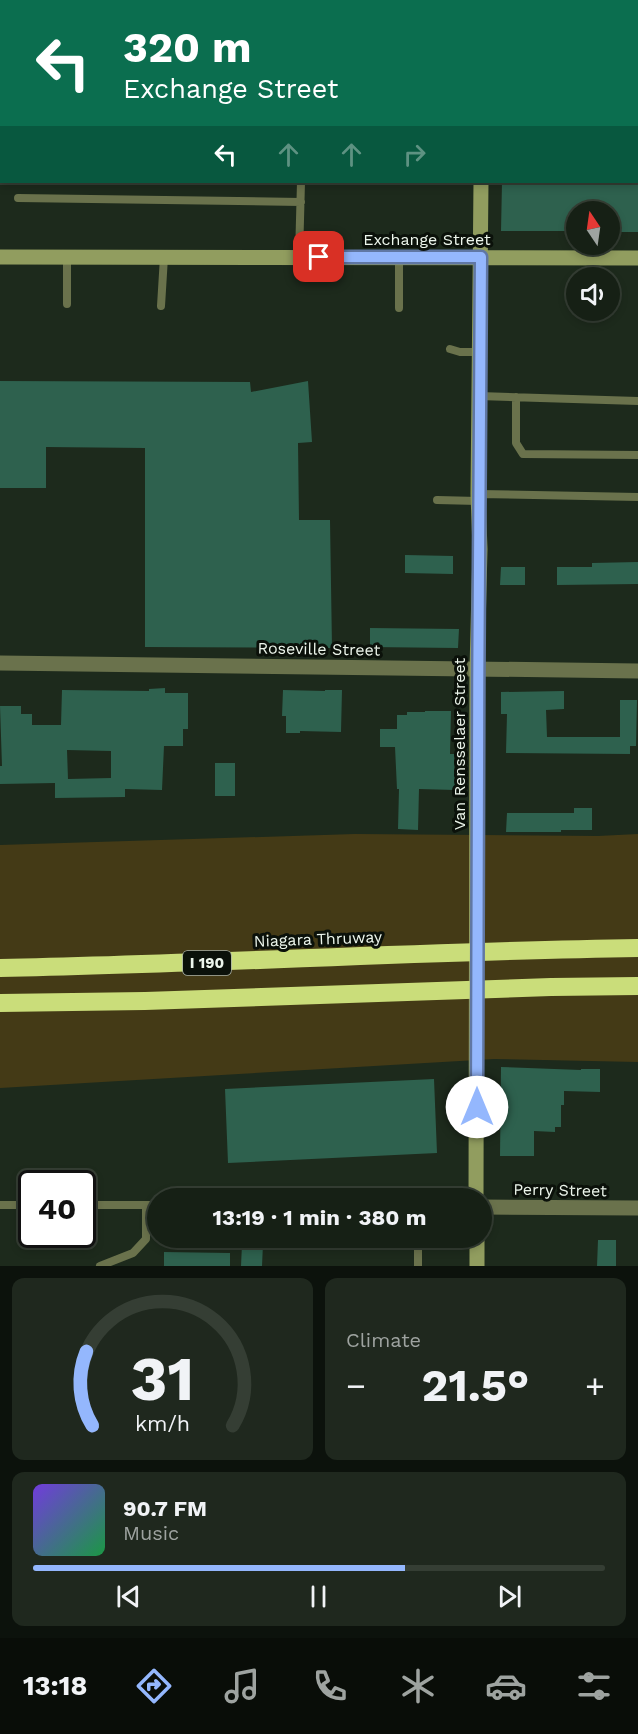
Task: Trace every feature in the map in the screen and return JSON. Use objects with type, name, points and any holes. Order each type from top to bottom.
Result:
[{"type":"highway","name":"Niagara Thruway","points":[[0,968],[150,966],[638,948]]},
{"type":"highway","name":"I 190","points":[[0,1003],[145,1001],[638,986]]},
{"type":"street","name":"Van Rensselaer Street","points":[[477,1188],[477,669],[480,549],[478,497],[481,183]]},
{"type":"street","name":"Exchange Street","points":[[0,257],[638,258]]},
{"type":"street","name":"Roseville Street","points":[[0,663],[638,671]]},
{"type":"street","name":"Perry Street","points":[[492,1207],[638,1208]]},
{"type":"street","points":[[477,1248],[477,1266]]},
{"type":"lane","points":[[299,257],[301,183]]},
{"type":"lane","points":[[18,198],[301,202]]},
{"type":"lane","points":[[67,257],[67,304]]},
{"type":"lane","points":[[160,306],[164,257]]},
{"type":"lane","points":[[399,257],[399,308]]},
{"type":"lane","points":[[450,349],[460,352],[480,352]]},
{"type":"lane","points":[[479,396],[638,401]]},
{"type":"lane","points":[[516,397],[516,443],[523,454],[638,455]]},
{"type":"lane","points":[[437,500],[478,497],[638,497]]},
{"type":"lane","points":[[0,1205],[18,1205]]},
{"type":"lane","points":[[96,1205],[146,1205],[146,1239],[133,1253],[100,1266]]},
{"type":"lane","points":[[418,1248],[418,1266]]},
{"type":"shaded area","points":[[355,834],[598,836],[638,834],[638,1062],[494,1059],[0,1088],[0,845]]},
{"type":"building","points":[[502,183],[638,183],[638,232],[620,232],[620,201],[566,201],[566,231],[501,231]]},
{"type":"building","points":[[0,381],[250,382],[251,392],[308,381],[312,442],[298,443],[299,520],[330,520],[332,648],[145,647],[145,448],[46,447],[46,488],[0,488]]},
{"type":"building","points":[[405,555],[453,556],[453,574],[405,573]]},
{"type":"building","points":[[638,562],[638,584],[557,585],[557,567],[592,567],[592,563]]},
{"type":"building","points":[[501,567],[525,567],[525,585],[500,585]]},
{"type":"building","points":[[370,628],[459,629],[458,648],[370,647]]},
{"type":"building","points":[[165,688],[165,693],[188,693],[188,729],[183,729],[183,746],[164,746],[162,790],[125,789],[125,797],[55,798],[55,783],[0,784],[0,766],[2,766],[0,706],[21,706],[21,714],[32,714],[32,725],[61,725],[62,690],[149,691],[149,689]],"holes":[[[67,750],[111,751],[111,778],[68,779]]]},
{"type":"building","points":[[283,690],[342,690],[341,732],[286,733],[286,716],[282,716]]},
{"type":"building","points":[[564,691],[564,709],[546,710],[547,737],[620,737],[620,700],[637,700],[636,746],[630,746],[630,754],[506,753],[507,714],[501,714],[501,692]]},
{"type":"building","points":[[425,711],[451,711],[450,754],[454,754],[455,790],[419,789],[418,830],[398,829],[399,789],[397,789],[395,747],[380,747],[380,729],[397,729],[397,715]]},
{"type":"building","points":[[215,763],[235,763],[235,796],[215,796]]},
{"type":"building","points":[[574,808],[592,808],[592,830],[506,832],[507,813],[574,813]]},
{"type":"building","points":[[501,1067],[600,1069],[600,1092],[564,1091],[564,1105],[561,1105],[561,1127],[555,1127],[555,1132],[534,1131],[534,1156],[500,1156]]},
{"type":"building","points":[[434,1079],[437,1153],[228,1163],[225,1089]]},
{"type":"building","points":[[598,1240],[616,1240],[616,1266],[597,1266]]},
{"type":"building","points":[[242,1248],[263,1248],[262,1266],[241,1266]]},
{"type":"building","points":[[164,1252],[230,1253],[230,1266],[164,1266]]},
{"type":"route","points":[[319,257],[481,257],[478,494],[480,549],[477,669],[477,1107]]}]
